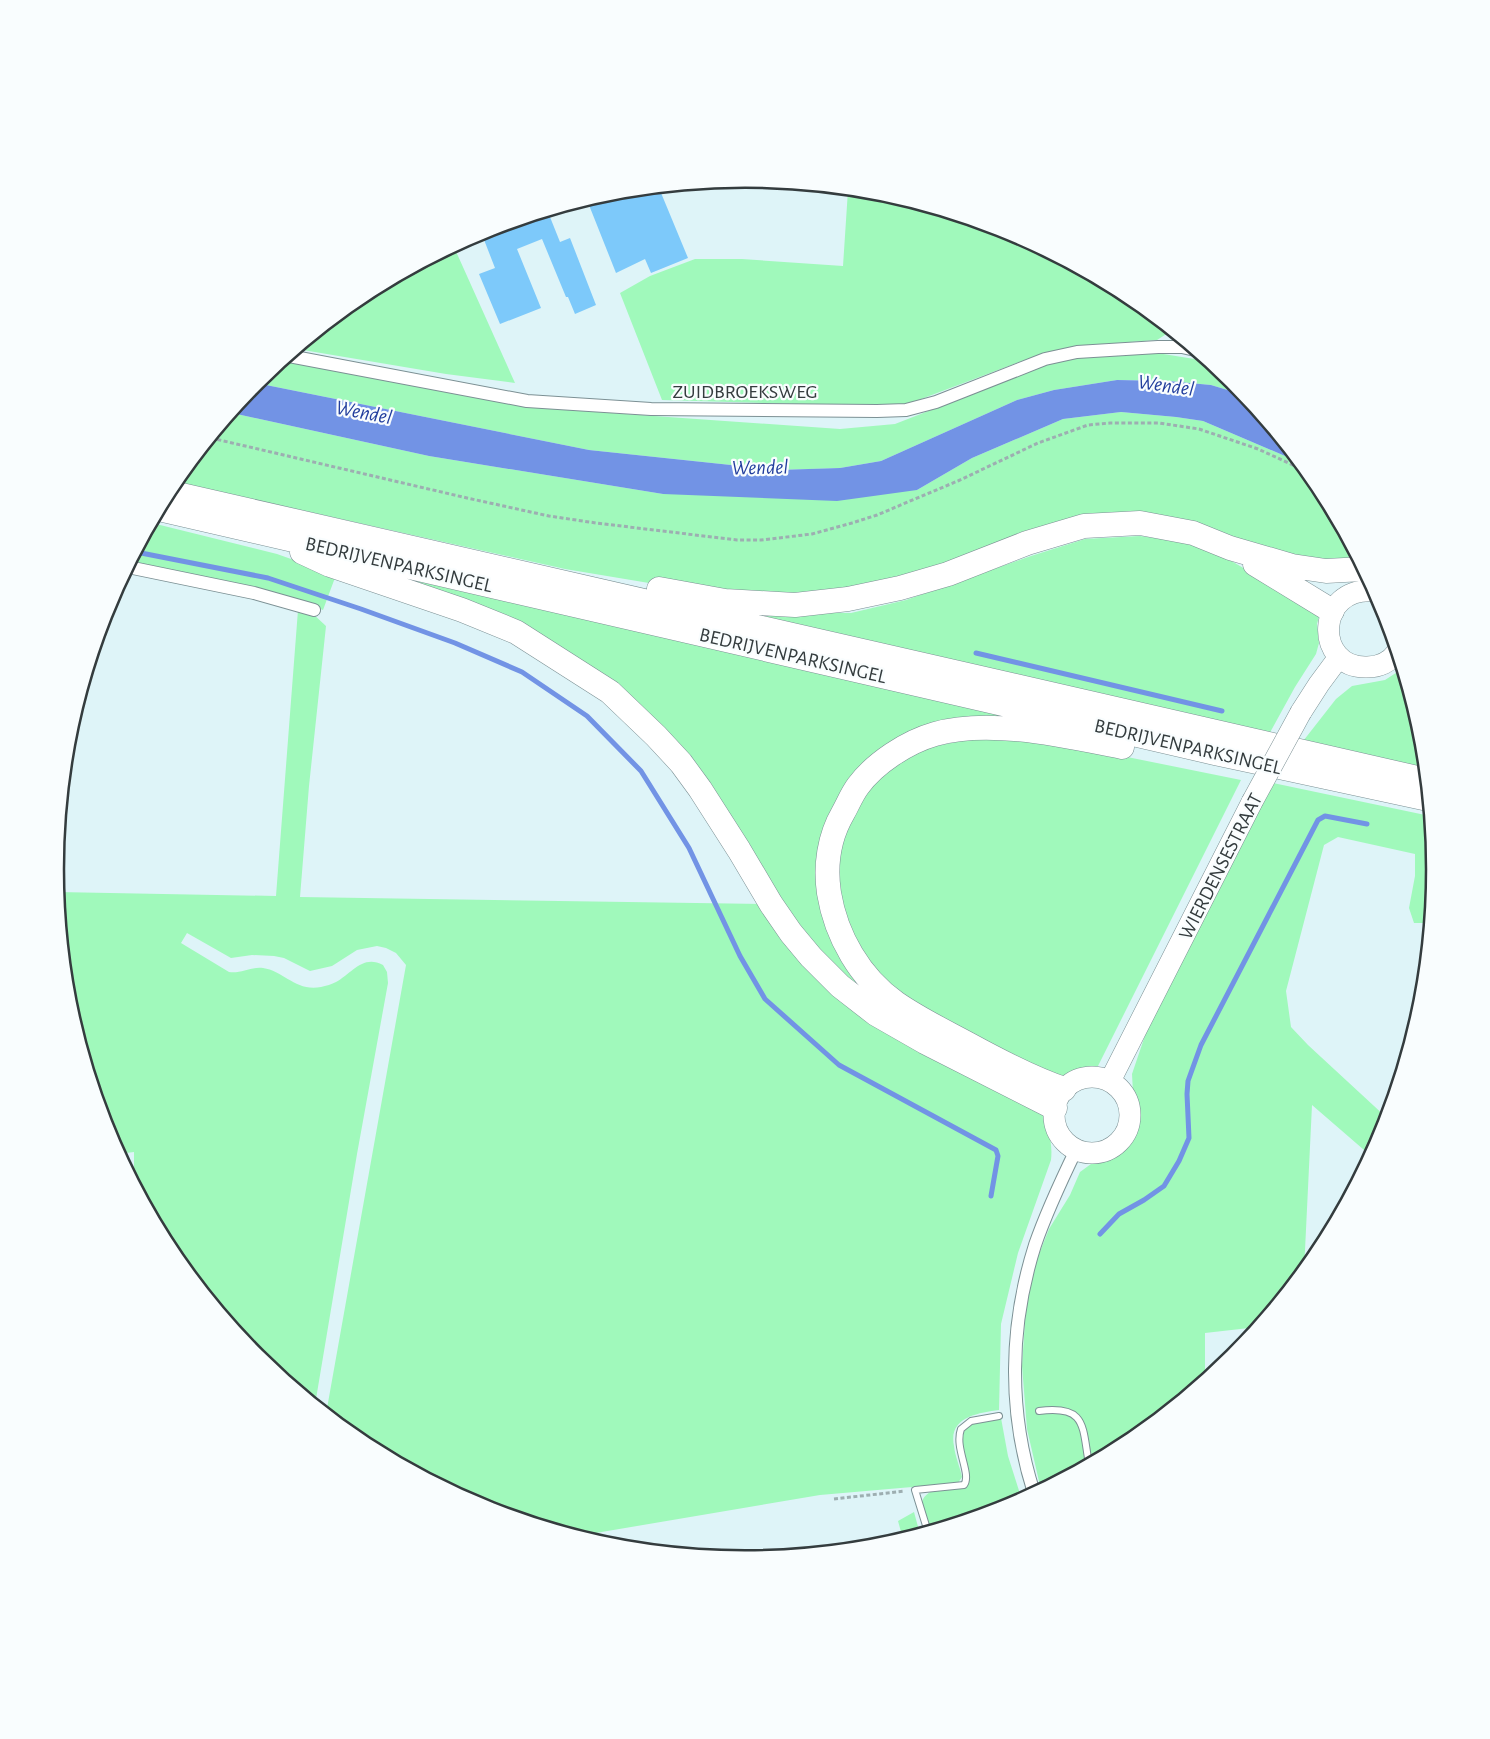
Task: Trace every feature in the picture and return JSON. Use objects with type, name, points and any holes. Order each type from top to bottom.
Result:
[{"type":"highway","name":"BEDRIJVENPARKSINGEL","points":[[177,494],[1420,779]]},
{"type":"highway","name":"BEDRIJVENPARKSINGEL","points":[[167,511],[1196,749],[1422,798]]},
{"type":"highway","points":[[524,573],[623,582],[725,601],[795,605],[848,599],[900,588],[948,574],[1027,543],[1084,526],[1140,523],[1193,533],[1230,548],[1292,566],[1314,570],[1357,569]]},
{"type":"highway","points":[[256,531],[330,565],[462,610],[516,632],[610,692],[681,763],[700,789],[791,933],[811,957],[840,986],[884,1019],[925,1042],[1059,1099]]},
{"type":"highway","points":[[1230,548],[1332,610]]},
{"type":"highway","points":[[1059,1099],[1047,1083],[981,1051],[915,1016],[894,1002],[872,982],[850,952],[833,914],[827,877],[830,848],[838,822],[858,786],[883,761],[908,745],[935,734],[980,728],[1048,733],[1182,759],[1368,785]]},
{"type":"main road","points":[[1366,590],[1350,594],[1332,610],[1328,622],[1328,635],[1332,647],[1339,657],[1355,666],[1374,667],[1386,663],[1392,657]]},
{"type":"main road","name":"WIERDENSESTRAAT","points":[[1110,1081],[1252,802],[1301,712],[1339,657]]},
{"type":"main road","points":[[1096,1077],[1110,1081],[1119,1087],[1130,1105],[1131,1118],[1126,1134],[1115,1147],[1104,1152],[1089,1154],[1076,1150],[1066,1143],[1054,1122],[1059,1099],[1070,1084],[1082,1078],[1096,1077]]},
{"type":"street","name":"ZUIDBROEKSWEG","points":[[296,357],[527,401],[651,409],[877,411],[906,410],[936,402],[1017,369],[1053,357],[1077,352],[1181,346]]},
{"type":"street","points":[[134,568],[254,593],[314,610]]},
{"type":"street","points":[[1032,1487],[1020,1439],[1016,1400],[1014,1360],[1018,1319],[1036,1244],[1076,1150]]},
{"type":"lane","points":[[1039,1411],[1062,1409],[1077,1416],[1082,1427],[1088,1458]]},
{"type":"lane","points":[[926,1526],[915,1490],[964,1485],[967,1476],[958,1444],[960,1429],[972,1421],[999,1416]]},
{"type":"path","points":[[217,440],[549,516],[622,527],[737,540],[761,540],[812,534],[877,515],[966,477],[1038,443],[1088,425],[1127,422],[1187,426],[1258,449],[1292,465]]},
{"type":"path","points":[[834,1498],[915,1490]]},
{"type":"green space","points":[[848,196],[878,201],[964,224],[1006,240],[1086,280],[1123,303],[1166,334],[1157,340],[1076,346],[1022,361],[900,407],[662,400],[620,293],[650,276],[695,259],[742,259],[843,266]]},
{"type":"green space","points":[[457,253],[515,383],[446,374],[304,350],[367,303],[404,280]]},
{"type":"green space","points":[[1157,353],[1196,359],[1229,391],[1211,385],[1168,381],[1117,380],[1054,390],[1017,400],[881,461],[840,468],[777,470],[589,450],[266,385],[291,362],[526,407],[840,429],[895,424],[1046,365],[1078,357]]},
{"type":"green space","points":[[1121,412],[1203,421],[1286,456],[1311,491],[1353,562],[1311,563],[1144,515],[898,581],[794,596],[655,584],[565,569],[184,484],[238,414],[429,456],[663,494],[917,490],[972,458],[1063,419]]},
{"type":"green space","points":[[158,524],[277,554],[336,575],[323,610],[301,602],[136,564]]},
{"type":"green space","points":[[1140,536],[1190,543],[1228,559],[1320,613],[1317,624],[1319,643],[1316,654],[1295,687],[1267,738],[699,606],[791,612],[851,613],[906,600],[1085,539]]},
{"type":"green space","points":[[355,564],[1071,730],[1021,724],[883,753],[822,868],[877,995],[844,983],[623,696]]},
{"type":"green space","points":[[298,610],[312,613],[326,626],[309,786],[300,897],[764,904],[786,936],[1041,1111],[1049,1135],[1051,1160],[1018,1253],[1001,1324],[999,1410],[966,1418],[956,1429],[953,1436],[955,1454],[962,1477],[958,1483],[820,1495],[593,1534],[526,1515],[484,1499],[404,1459],[330,1410],[327,1408],[406,965],[396,953],[377,946],[357,950],[332,966],[310,971],[284,958],[274,956],[252,955],[231,958],[187,933],[181,943],[229,972],[263,968],[304,987],[323,987],[334,983],[358,966],[369,962],[383,965],[387,972],[388,983],[316,1399],[296,1382],[233,1319],[205,1284],[155,1210],[134,1171],[134,1152],[126,1153],[100,1088],[87,1046],[77,1002],[65,914],[65,892],[276,896]]},
{"type":"green space","points":[[1397,672],[1413,737],[1418,772],[1300,745],[1336,699],[1352,686],[1385,680]]},
{"type":"green space","points":[[980,737],[1043,740],[1241,780],[1098,1066],[1081,1073],[1059,1078],[914,1006],[874,975],[840,914],[837,849],[864,790],[912,751]]},
{"type":"green space","points":[[1273,783],[1424,815],[1426,869],[1424,923],[1414,923],[1409,908],[1415,876],[1415,854],[1338,837],[1324,845],[1286,991],[1291,1027],[1381,1112],[1365,1151],[1312,1105],[1305,1257],[1248,1328],[1205,1333],[1206,1371],[1194,1382],[1160,1410],[1123,1436],[1086,1459],[1039,1483],[1027,1429],[1022,1366],[1026,1306],[1037,1259],[1049,1229],[1070,1195],[1080,1172],[1091,1164],[1120,1152],[1132,1140],[1138,1120],[1138,1103],[1133,1093],[1132,1074],[1152,1015]]},
{"type":"green space","points":[[1001,1418],[1008,1456],[1020,1493],[964,1515],[927,1526],[922,1508],[922,1501],[925,1496],[937,1489],[965,1484],[961,1453],[962,1429],[973,1422]]},
{"type":"green space","points":[[914,1512],[919,1529],[901,1533],[898,1521]]},
{"type":"water","name":"Wendel","points":[[1117,380],[1168,381],[1211,385],[1229,391],[1257,420],[1286,456],[1203,421],[1121,412],[1063,419],[972,458],[917,490],[837,501],[663,494],[429,456],[238,414],[266,385],[589,450],[777,470],[840,468],[881,461],[1017,400],[1054,390]]},
{"type":"building","points":[[661,194],[688,258],[651,273],[645,259],[616,273],[589,206]]},
{"type":"building","points":[[550,217],[560,242],[570,238],[596,305],[575,314],[542,239],[517,249],[541,308],[500,324],[479,274],[495,268],[484,240]]},
{"type":"waterway","points":[[142,553],[268,578],[455,643],[522,672],[587,716],[641,771],[689,848],[740,956],[765,999],[839,1065],[996,1150],[998,1156],[991,1196]]},
{"type":"waterway","points":[[976,653],[1222,711]]},
{"type":"waterway","points":[[1100,1234],[1119,1214],[1164,1186],[1179,1161],[1189,1138],[1188,1081],[1201,1045],[1318,820],[1325,816],[1367,824]]}]
